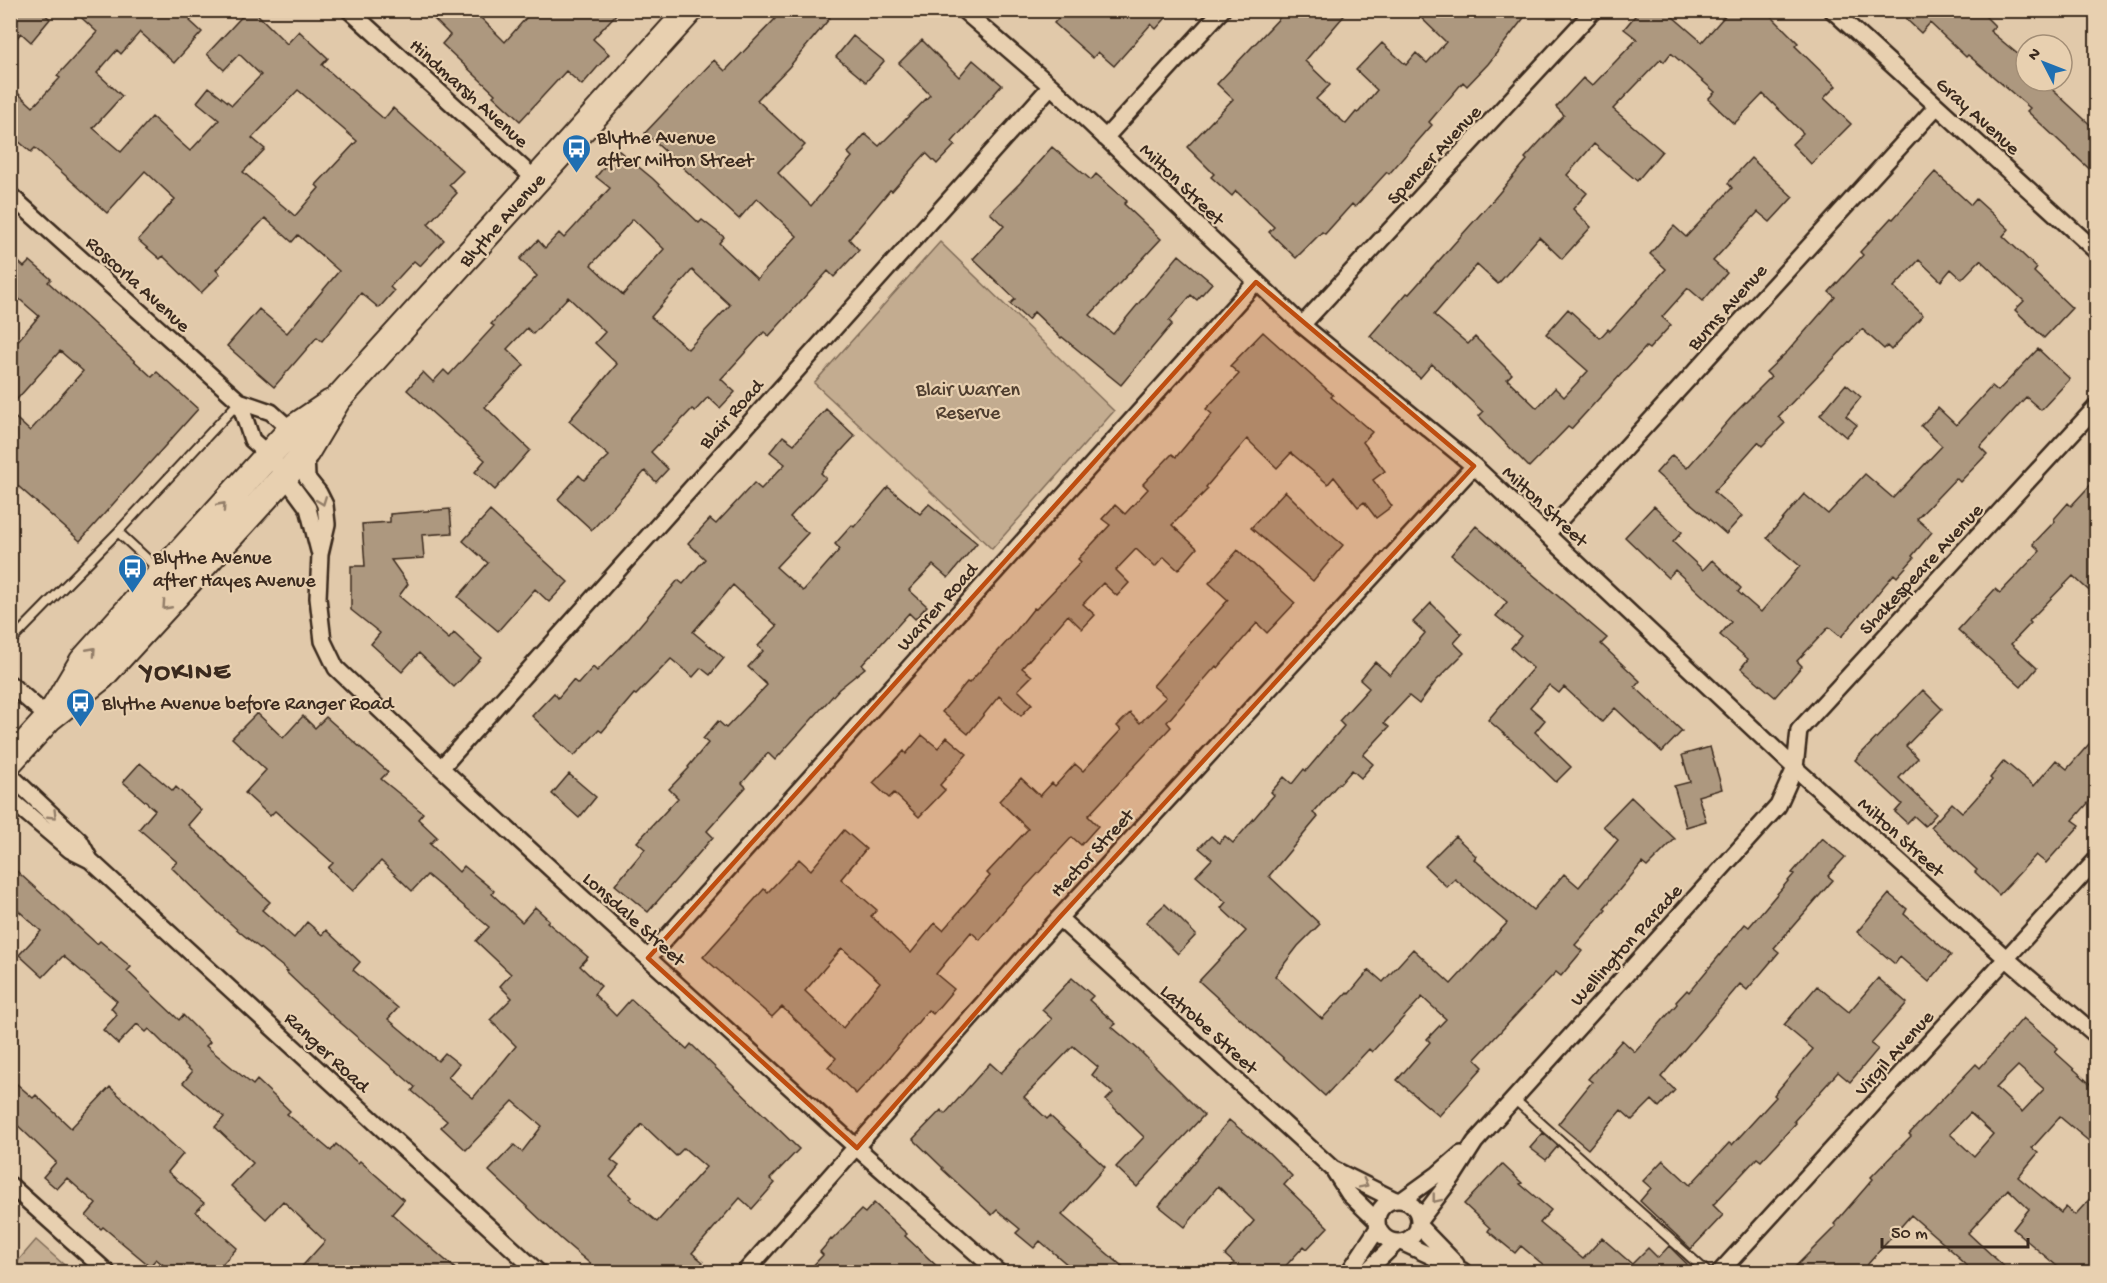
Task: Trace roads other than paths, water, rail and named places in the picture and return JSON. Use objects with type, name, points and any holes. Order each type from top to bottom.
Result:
[{"type":"main road","name":"Blythe Avenue","points":[[10,761],[49,718],[101,677],[284,477],[306,452],[337,400],[690,10]]},
{"type":"main road","name":"Blythe Avenue","points":[[49,718],[83,661],[291,430],[337,400]]},
{"type":"street","name":"Hindmarsh Avenue","points":[[348,10],[536,180]]},
{"type":"street","name":"Milton Street","points":[[963,10],[1051,86],[1302,325],[1474,466],[1795,768],[2007,959],[2097,1035]]},
{"type":"street","points":[[1105,138],[1222,10]]},
{"type":"street","name":"Spencer Avenue","points":[[1302,325],[1594,10]]},
{"type":"street","name":"Gray Avenue","points":[[1832,10],[2097,251]]},
{"type":"street","name":"Blair Road","points":[[441,768],[1051,86]]},
{"type":"street","name":"Burns Avenue","points":[[1547,534],[1937,106]]},
{"type":"street","name":"Roscorla Avenue","points":[[10,195],[239,401],[271,412],[291,430],[306,452]]},
{"type":"street","name":"Warren Road","points":[[648,958],[1256,282]]},
{"type":"street","name":"Roscorla Avenue","points":[[239,401],[252,440],[269,455],[284,477]]},
{"type":"street","name":"Shakespeare Avenue","points":[[1795,768],[1799,730],[2097,407]]},
{"type":"street","name":"Lonsdale Street","points":[[306,452],[307,478],[325,505],[327,524],[320,554],[319,624],[323,641],[336,668],[648,958],[857,1148],[998,1272]]},
{"type":"street","name":"Hector Street","points":[[745,1272],[1059,918],[1474,466]]},
{"type":"street","name":"Lonsdale Street","points":[[284,477],[308,508],[320,554]]},
{"type":"street","points":[[10,684],[49,718]]},
{"type":"street","name":"Wellington Parade","points":[[1398,1200],[1438,1174],[1475,1142],[1778,806],[1795,768]]},
{"type":"street","name":"Ranger Road","points":[[10,775],[80,841],[90,860]]},
{"type":"street","name":"Ranger Road","points":[[10,798],[70,850],[90,860],[538,1272]]},
{"type":"street","name":"Virgil Avenue","points":[[1720,1272],[2097,860]]},
{"type":"street","name":"Latrobe Street","points":[[1059,918],[1333,1169],[1349,1194],[1377,1224]]},
{"type":"street","name":"Wellington Parade","points":[[1419,1223],[1475,1142]]},
{"type":"street","name":"Latrobe Street","points":[[1333,1169],[1398,1200]]},
{"type":"street","points":[[10,1185],[107,1272]]},
{"type":"street","points":[[1349,1272],[1377,1224],[1382,1207],[1398,1200],[1414,1207],[1419,1223],[1464,1272]]},
{"type":"street","points":[[1366,1272],[1399,1242],[1414,1235],[1419,1223]]},
{"type":"street","points":[[1377,1224],[1387,1239],[1399,1242],[1464,1272]]},
{"type":"lane","points":[[10,642],[118,532],[239,401]]},
{"type":"lane","points":[[118,532],[162,573]]},
{"type":"lane","points":[[1513,1099],[1707,1272]]},
{"type":"place","name":"Blythe Avenue after Milton Street","points":[[576,174]]},
{"type":"place","name":"Blythe Avenue after Hayes Avenue","points":[[132,594]]},
{"type":"place","name":"Blythe Avenue before Ranger Road","points":[[81,728]]},
{"type":"district","name":"YOKINE","points":[[186,669]]},
{"type":"park label","name":"Blair Warren Reserve","points":[[968,400]]}]
